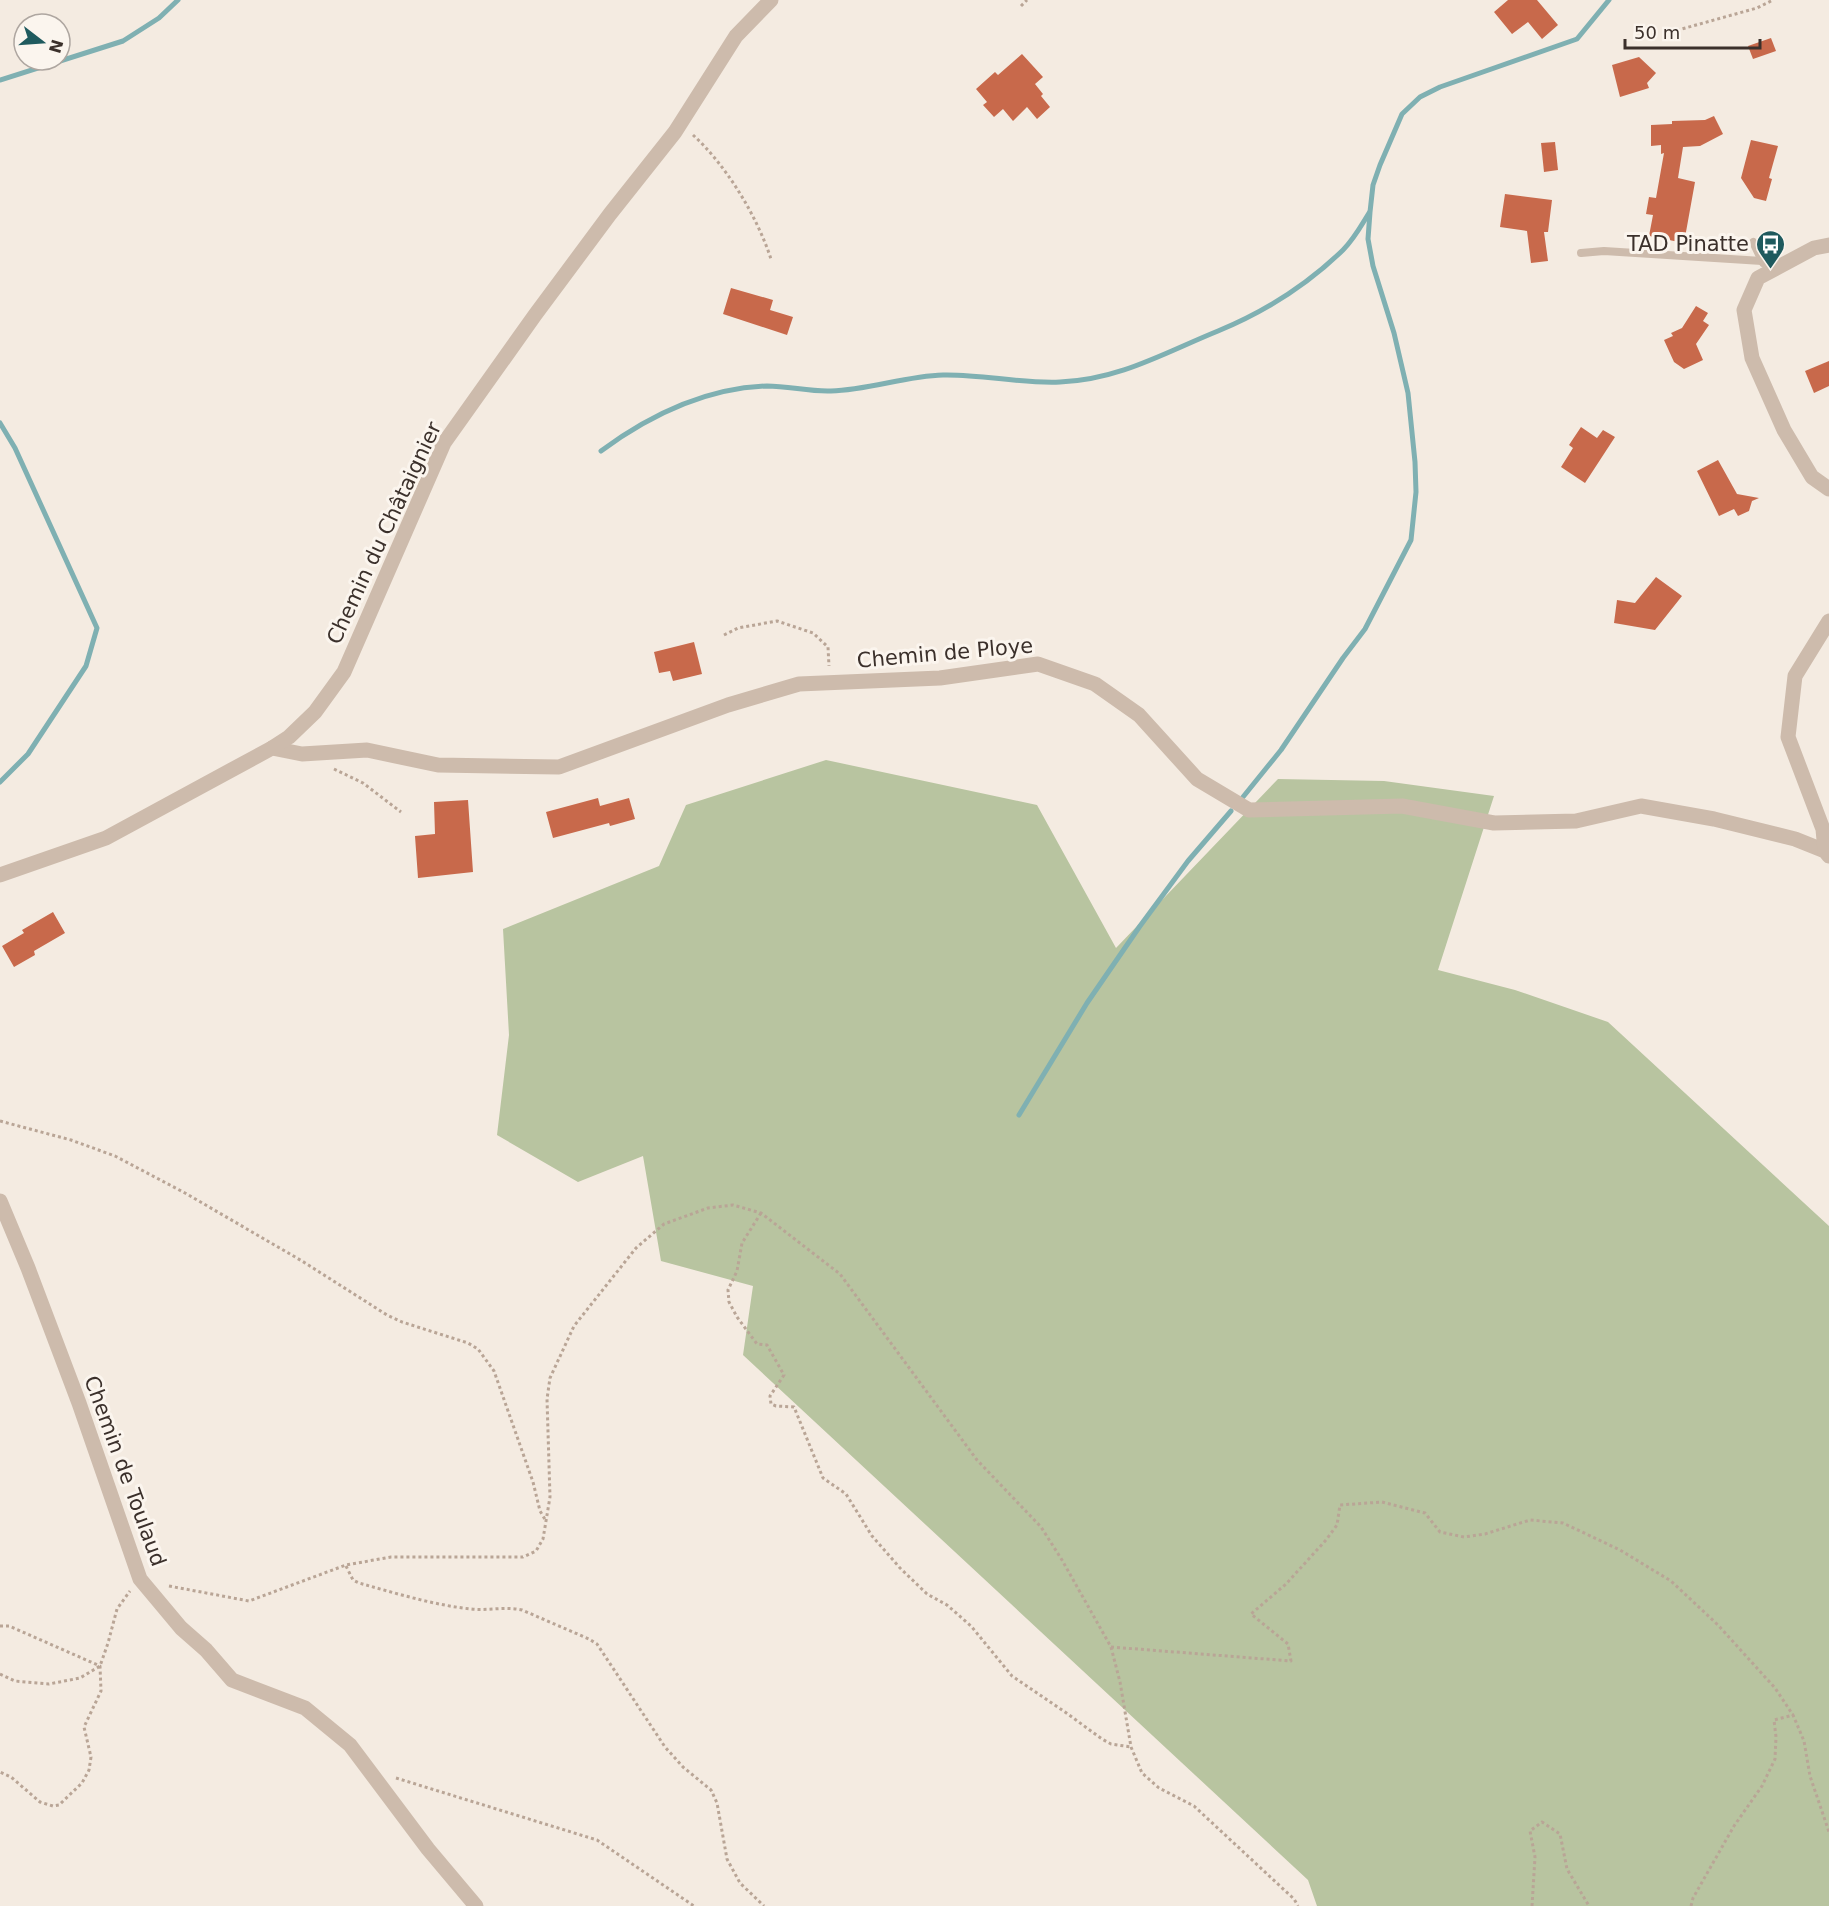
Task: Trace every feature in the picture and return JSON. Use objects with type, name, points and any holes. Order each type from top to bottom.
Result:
[{"type":"street","name":"Chemin du Châtaignier","points":[[0,875],[106,837],[272,748],[289,737],[315,712],[344,672],[444,443],[535,315],[681,124],[736,36],[771,0]]},
{"type":"street","points":[[1829,245],[1814,248],[1765,267],[1744,310],[1752,358],[1784,430],[1812,477],[1829,489]]},
{"type":"street","points":[[1827,853],[1823,829],[1788,737],[1795,676],[1829,621]]},
{"type":"street","name":"Chemin de Ploye","points":[[272,748],[302,754],[367,750],[438,765],[559,767],[728,705],[799,684],[940,678],[1038,664],[1095,684],[1139,715],[1197,779],[1249,810],[1402,807],[1494,823],[1576,821],[1641,806],[1714,819],[1795,839],[1827,853]]},
{"type":"street","name":"Chemin de Toulaud","points":[[0,1201],[79,1403],[140,1579],[181,1628],[206,1650],[232,1680],[304,1708],[350,1745],[428,1849],[476,1906]]},
{"type":"lane","points":[[1753,242],[1765,267]]},
{"type":"lane","points":[[1581,253],[1604,251],[1765,267]]},
{"type":"path","points":[[1021,6],[1027,0]]},
{"type":"path","points":[[1671,32],[1757,8],[1773,0]]},
{"type":"path","points":[[681,124],[709,150],[738,190],[767,246],[771,259]]},
{"type":"path","points":[[724,635],[738,628],[777,621],[813,633],[828,647],[829,683]]},
{"type":"path","points":[[333,768],[363,783],[401,812]]},
{"type":"path","points":[[0,1121],[71,1140],[115,1156],[185,1193],[387,1315],[468,1343],[478,1349],[494,1371],[533,1482],[540,1511],[547,1522]]},
{"type":"path","points":[[0,1772],[11,1777],[40,1802],[53,1806],[59,1805],[82,1783],[89,1770],[91,1757],[84,1727],[101,1691],[100,1666],[117,1609],[140,1579],[183,1590],[249,1601],[346,1565],[391,1557],[523,1557],[536,1551],[543,1539],[550,1497],[547,1399],[550,1378],[574,1326],[636,1248],[664,1224],[708,1208],[733,1205],[761,1213],[840,1274],[977,1460],[1041,1527],[1062,1560],[1111,1647],[1120,1682],[1131,1747],[1142,1773],[1159,1788],[1194,1806],[1294,1899],[1298,1906]]},
{"type":"path","points":[[761,1213],[742,1243],[737,1271],[728,1290],[729,1302],[737,1317],[757,1344],[767,1345],[784,1376],[770,1396],[771,1404],[794,1407],[824,1478],[846,1494],[872,1536],[900,1568],[927,1594],[948,1605],[971,1626],[1012,1676],[1102,1739],[1111,1744],[1131,1747]]},
{"type":"path","points":[[1111,1647],[1291,1661],[1288,1644],[1251,1614],[1286,1584],[1326,1540],[1337,1525],[1340,1505],[1382,1502],[1425,1513],[1440,1532],[1464,1537],[1485,1534],[1530,1520],[1563,1523],[1620,1550],[1671,1581],[1718,1625],[1775,1688],[1793,1715],[1804,1741],[1810,1776],[1829,1832]]},
{"type":"path","points":[[346,1565],[353,1580],[359,1583],[473,1610],[512,1608],[522,1610],[597,1644],[665,1747],[711,1790],[717,1803],[727,1859],[740,1883],[764,1906]]},
{"type":"path","points":[[0,1626],[9,1626],[100,1666]]},
{"type":"path","points":[[0,1674],[15,1681],[49,1684],[80,1678],[100,1666]]},
{"type":"path","points":[[1691,1906],[1693,1898],[1728,1837],[1762,1786],[1775,1759],[1774,1720],[1793,1715]]},
{"type":"path","points":[[367,1767],[406,1782],[597,1840],[694,1906]]},
{"type":"path","points":[[1532,1906],[1534,1857],[1530,1831],[1542,1822],[1560,1834],[1567,1869],[1589,1906]]},
{"type":"green space","points":[[826,760],[1037,805],[1116,948],[1278,779],[1384,781],[1494,796],[1438,970],[1515,990],[1608,1022],[1829,1226],[1829,1906],[1317,1906],[1308,1880],[743,1355],[753,1286],[661,1261],[643,1156],[578,1182],[497,1135],[509,1035],[503,929],[659,866],[686,805]]},
{"type":"building","points":[[1508,0],[1537,0],[1558,25],[1542,39],[1528,22],[1512,34],[1494,12]]},
{"type":"building","points":[[1771,38],[1776,51],[1753,59],[1748,46]]},
{"type":"building","points":[[1022,54],[1043,77],[1035,84],[1050,107],[1037,119],[1027,107],[1013,121],[1003,109],[994,117],[983,105],[987,102],[976,89],[995,72],[998,75]]},
{"type":"building","points":[[1639,57],[1656,73],[1647,83],[1649,88],[1620,97],[1612,65]]},
{"type":"building","points":[[1714,116],[1723,134],[1700,146],[1683,147],[1678,178],[1695,182],[1684,243],[1649,236],[1653,215],[1646,214],[1649,197],[1656,198],[1664,153],[1661,154],[1661,145],[1651,146],[1651,125],[1672,124],[1672,121],[1705,120]]},
{"type":"building","points":[[1751,140],[1778,146],[1769,178],[1772,179],[1766,201],[1754,198],[1741,178]]},
{"type":"building","points":[[1555,142],[1558,170],[1544,172],[1541,143]]},
{"type":"building","points":[[1505,194],[1552,200],[1548,232],[1544,232],[1548,261],[1531,263],[1527,231],[1500,227]]},
{"type":"building","points":[[731,288],[773,300],[770,310],[793,317],[787,335],[723,314]]},
{"type":"building","points":[[1696,306],[1708,313],[1703,321],[1709,325],[1696,344],[1703,360],[1684,369],[1674,362],[1664,340],[1673,336],[1671,333],[1682,328]]},
{"type":"building","points":[[1829,361],[1829,386],[1814,393],[1805,371]]},
{"type":"building","points":[[1581,427],[1597,438],[1603,430],[1615,437],[1585,483],[1561,467],[1573,448],[1569,445]]},
{"type":"building","points":[[1718,460],[1737,494],[1759,498],[1752,501],[1749,511],[1738,516],[1734,509],[1719,516],[1697,471]]},
{"type":"building","points":[[1656,577],[1682,596],[1655,630],[1614,623],[1617,600],[1635,603]]},
{"type":"building","points":[[694,642],[702,674],[673,681],[670,671],[659,673],[654,652]]},
{"type":"building","points":[[598,798],[600,806],[629,798],[635,819],[610,826],[609,823],[553,838],[546,812]]},
{"type":"building","points":[[468,800],[473,872],[418,878],[415,836],[435,834],[434,802]]},
{"type":"building","points":[[53,912],[65,933],[34,951],[35,955],[14,967],[2,946],[24,933],[22,930]]},
{"type":"waterway","points":[[0,80],[123,41],[159,18],[178,0]]},
{"type":"waterway","points":[[1243,797],[1281,750],[1365,629],[1411,540],[1416,492],[1408,393],[1394,333],[1373,266],[1368,239],[1373,185],[1402,114],[1420,97],[1440,87],[1577,39],[1609,0]]},
{"type":"waterway","points":[[601,451],[659,415],[701,398],[744,388],[775,386],[831,391],[943,375],[1060,382],[1082,380],[1122,371],[1235,323],[1285,296],[1343,250],[1369,213]]},
{"type":"waterway","points":[[0,423],[15,448],[97,628],[86,666],[28,754],[0,782]]},
{"type":"waterway","points":[[1019,1115],[1087,1003],[1140,926],[1188,861],[1231,811]]},
{"type":"place","name":"TAD Pinatte","points":[[1770,270]]}]
